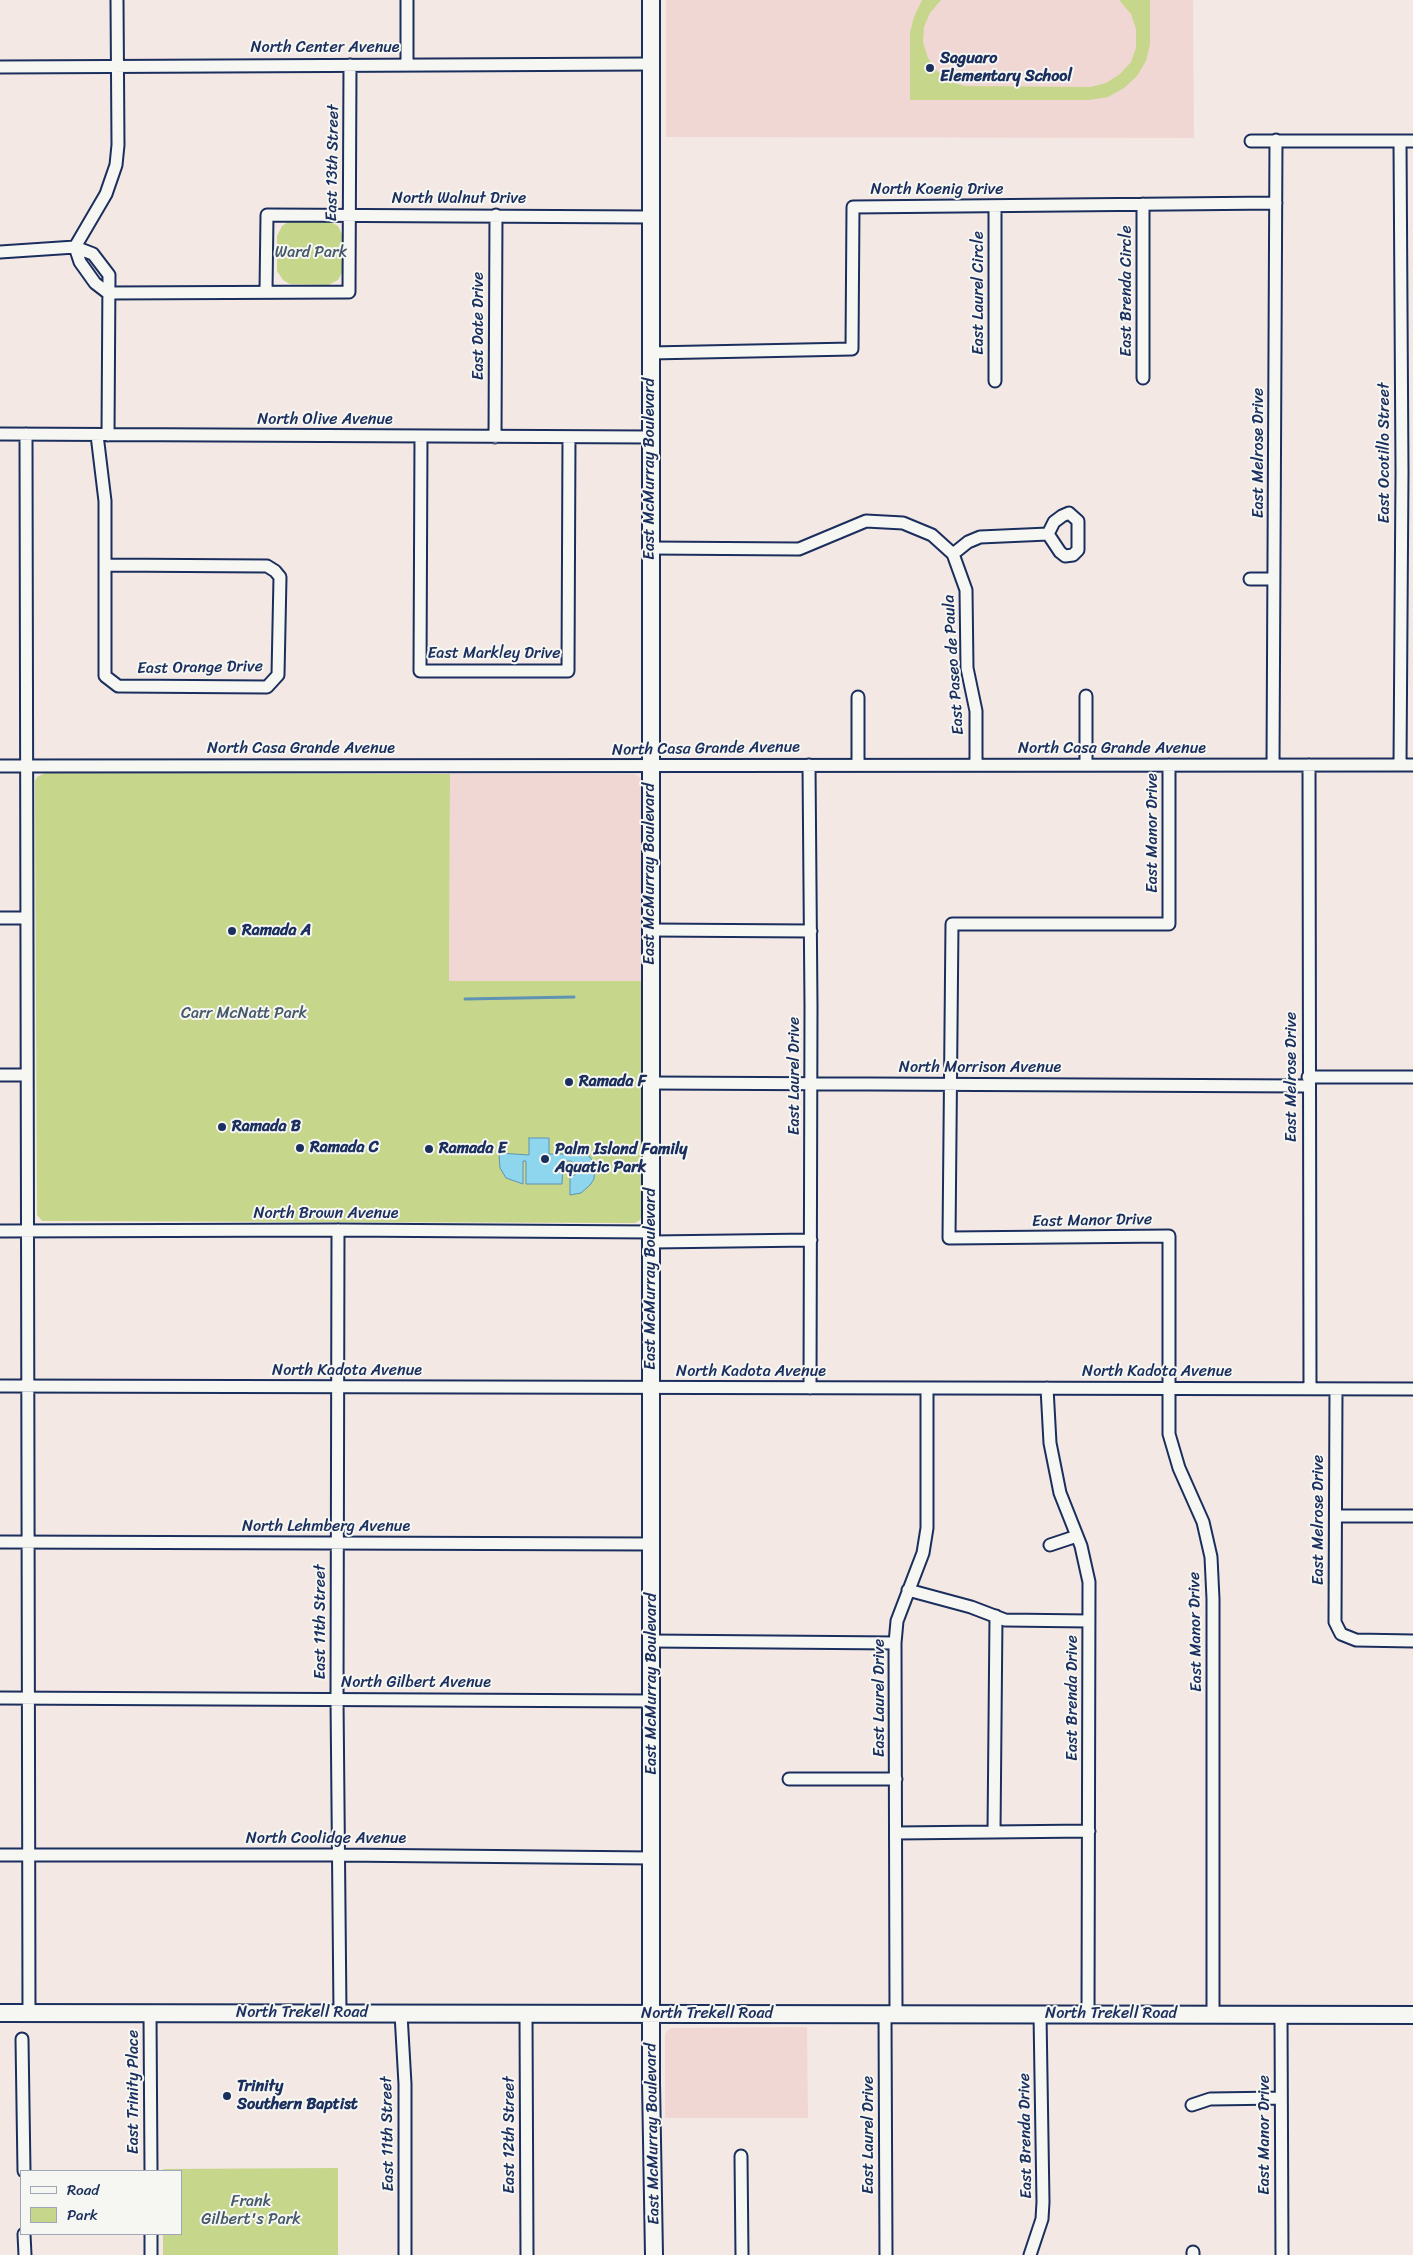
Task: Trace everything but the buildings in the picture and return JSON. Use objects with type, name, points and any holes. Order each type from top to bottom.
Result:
[{"type":"street","points":[[0,252],[75,247],[106,194],[116,165],[118,145],[117,0]]},
{"type":"street","points":[[407,0],[407,64]]},
{"type":"street","name":"East McMurray Boulevard","points":[[651,0],[650,930],[654,2255]]},
{"type":"street","name":"North Center Avenue","points":[[0,67],[651,64]]},
{"type":"street","name":"East 13th Street","points":[[266,291],[349,292],[350,65]]},
{"type":"street","name":"East Melrose Drive","points":[[1274,765],[1276,140]]},
{"type":"street","points":[[1251,141],[1413,141]]},
{"type":"street","name":"East Ocotillo Street","points":[[1400,141],[1402,472],[1400,765]]},
{"type":"street","name":"North Koenig Drive","points":[[650,353],[852,349],[853,207],[1276,202]]},
{"type":"street","name":"East Brenda Circle","points":[[1143,204],[1143,378]]},
{"type":"street","name":"East Laurel Circle","points":[[995,206],[995,381]]},
{"type":"street","name":"North Walnut Drive","points":[[266,291],[267,215],[651,217]]},
{"type":"street","name":"East Date Drive","points":[[496,215],[496,436]]},
{"type":"street","name":"East Orange Drive","points":[[75,247],[93,254],[109,275],[103,435],[105,501],[104,566],[105,676],[118,686],[267,687],[278,675],[280,577],[275,571],[267,566],[104,566]]},
{"type":"street","points":[[108,294],[266,291]]},
{"type":"street","name":"North Olive Avenue","points":[[0,434],[650,437]]},
{"type":"street","points":[[26,434],[30,2013]]},
{"type":"street","name":"East Markley Drive","points":[[420,436],[420,671],[568,671],[569,437]]},
{"type":"street","name":"East Paseo de Paula","points":[[650,548],[799,548],[866,520],[903,523],[932,534],[953,554],[966,590],[967,668],[976,711],[976,765]]},
{"type":"street","points":[[953,554],[968,542],[980,537],[1048,534]]},
{"type":"street","points":[[1250,579],[1274,579]]},
{"type":"street","points":[[1086,696],[1086,765]]},
{"type":"street","points":[[858,697],[858,765]]},
{"type":"street","name":"East Laurel Drive","points":[[809,765],[811,931],[810,1388]]},
{"type":"street","name":"East Manor Drive","points":[[1169,765],[1169,924],[952,924],[949,1238],[1169,1236],[1169,1434],[1179,1468],[1203,1522],[1211,1557],[1213,1599],[1213,2015]]},
{"type":"street","name":"East Melrose Drive","points":[[1309,765],[1308,1082],[1310,1389]]},
{"type":"street","name":"North Casa Grande Avenue","points":[[0,766],[1413,765]]},
{"type":"street","points":[[0,918],[27,918]]},
{"type":"street","points":[[650,930],[811,931]]},
{"type":"street","points":[[0,1075],[27,1075]]},
{"type":"street","name":"North Morrison Avenue","points":[[651,1083],[811,1085],[1308,1082],[1413,1077]]},
{"type":"street","name":"North Brown Avenue","points":[[0,1231],[338,1230],[811,1240]]},
{"type":"street","name":"East 11th Street","points":[[338,1230],[337,1699],[340,2014]]},
{"type":"street","name":"North Kadota Avenue","points":[[0,1386],[1413,1389]]},
{"type":"street","name":"East Laurel Drive","points":[[886,2255],[890,2014],[896,1833],[895,1643],[897,1621],[922,1553],[927,1528],[927,1388]]},
{"type":"street","name":"East Brenda Drive","points":[[1047,1388],[1050,1443],[1060,1493],[1077,1536],[1089,1582],[1088,2014]]},
{"type":"street","name":"East Melrose Drive","points":[[1336,1389],[1335,1622],[1341,1634],[1356,1640],[1413,1641]]},
{"type":"street","points":[[1336,1516],[1413,1516]]},
{"type":"street","points":[[1050,1546],[1077,1536]]},
{"type":"street","name":"North Lehmberg Avenue","points":[[0,1542],[652,1544]]},
{"type":"street","points":[[908,1590],[971,1607],[1005,1620],[1089,1621]]},
{"type":"street","points":[[994,1832],[996,1616]]},
{"type":"street","points":[[651,1641],[895,1643]]},
{"type":"street","name":"North Gilbert Avenue","points":[[0,1698],[652,1700]]},
{"type":"street","points":[[789,1779],[896,1780]]},
{"type":"street","points":[[896,1833],[1089,1831]]},
{"type":"street","name":"North Coolidge Avenue","points":[[0,1855],[339,1855],[652,1858]]},
{"type":"street","name":"North Trekell Road","points":[[0,2013],[1413,2015]]},
{"type":"street","name":"East Trinity Place","points":[[150,2013],[151,2170]]},
{"type":"street","name":"East 11th Street","points":[[401,2014],[405,2084],[405,2255]]},
{"type":"street","name":"East 12th Street","points":[[526,2014],[527,2255]]},
{"type":"street","name":"East Brenda Drive","points":[[1030,2255],[1042,2219],[1043,2202],[1040,2014]]},
{"type":"street","name":"East Manor Drive","points":[[1282,2015],[1282,2255]]},
{"type":"street","points":[[22,2039],[24,2170]]},
{"type":"street","points":[[1192,2105],[1210,2099],[1281,2098]]},
{"type":"street","points":[[741,2156],[742,2255]]},
{"type":"street","points":[[24,2235],[25,2255]]},
{"type":"street","points":[[151,2235],[151,2255]]},
{"type":"shaded area","name":"Saguaro Elementary School","points":[[666,0],[1193,0],[1194,138],[666,137]]},
{"type":"shaded area","points":[[450,774],[635,774],[641,778],[642,981],[449,981]]},
{"type":"shaded area","points":[[807,2027],[808,2118],[665,2118],[665,2034],[668,2030],[672,2028]]},
{"type":"green space","points":[[922,0],[941,0],[930,13],[924,27],[923,42],[928,58],[937,71],[950,82],[965,86],[1091,87],[1106,83],[1120,74],[1131,62],[1136,48],[1136,29],[1131,14],[1119,0],[1150,0],[1150,44],[1146,61],[1137,76],[1124,88],[1108,97],[1089,100],[910,100],[910,32],[914,17]]},
{"type":"green space","name":"Ward Park","points":[[291,220],[329,221],[338,226],[344,238],[344,269],[338,280],[328,285],[290,284],[283,280],[277,271],[277,236],[282,226]]},
{"type":"green space","name":"Carr McNatt Park","points":[[45,773],[450,774],[449,981],[642,981],[642,1216],[640,1220],[635,1223],[42,1221],[37,1215],[35,781],[37,777]]},
{"type":"green space","name":"Frank Gilbert's Park","points":[[338,2168],[338,2255],[163,2255],[163,2235],[182,2235],[182,2170],[163,2169]]},
{"type":"water","points":[[529,1138],[549,1138],[549,1154],[576,1154],[579,1146],[584,1149],[595,1164],[594,1179],[590,1185],[581,1193],[570,1195],[570,1177],[578,1171],[571,1161],[563,1161],[562,1184],[526,1184],[526,1161],[523,1161],[523,1184],[506,1178],[500,1168],[499,1153],[529,1155]]},
{"type":"waterway","points":[[465,999],[574,997]]},
{"type":"place","name":"Saguaro Elementary School","points":[[930,68]]},
{"type":"place","name":"Ramada A","points":[[232,931]]},
{"type":"place","name":"Ramada F","points":[[569,1082]]},
{"type":"place","name":"Ramada B","points":[[222,1127]]},
{"type":"place","name":"Ramada C","points":[[300,1148]]},
{"type":"place","name":"Ramada E","points":[[429,1149]]},
{"type":"place","name":"Palm Island Family Aquatic Park","points":[[545,1159]]},
{"type":"place","name":"Trinity Southern Baptist","points":[[227,2096]]}]
